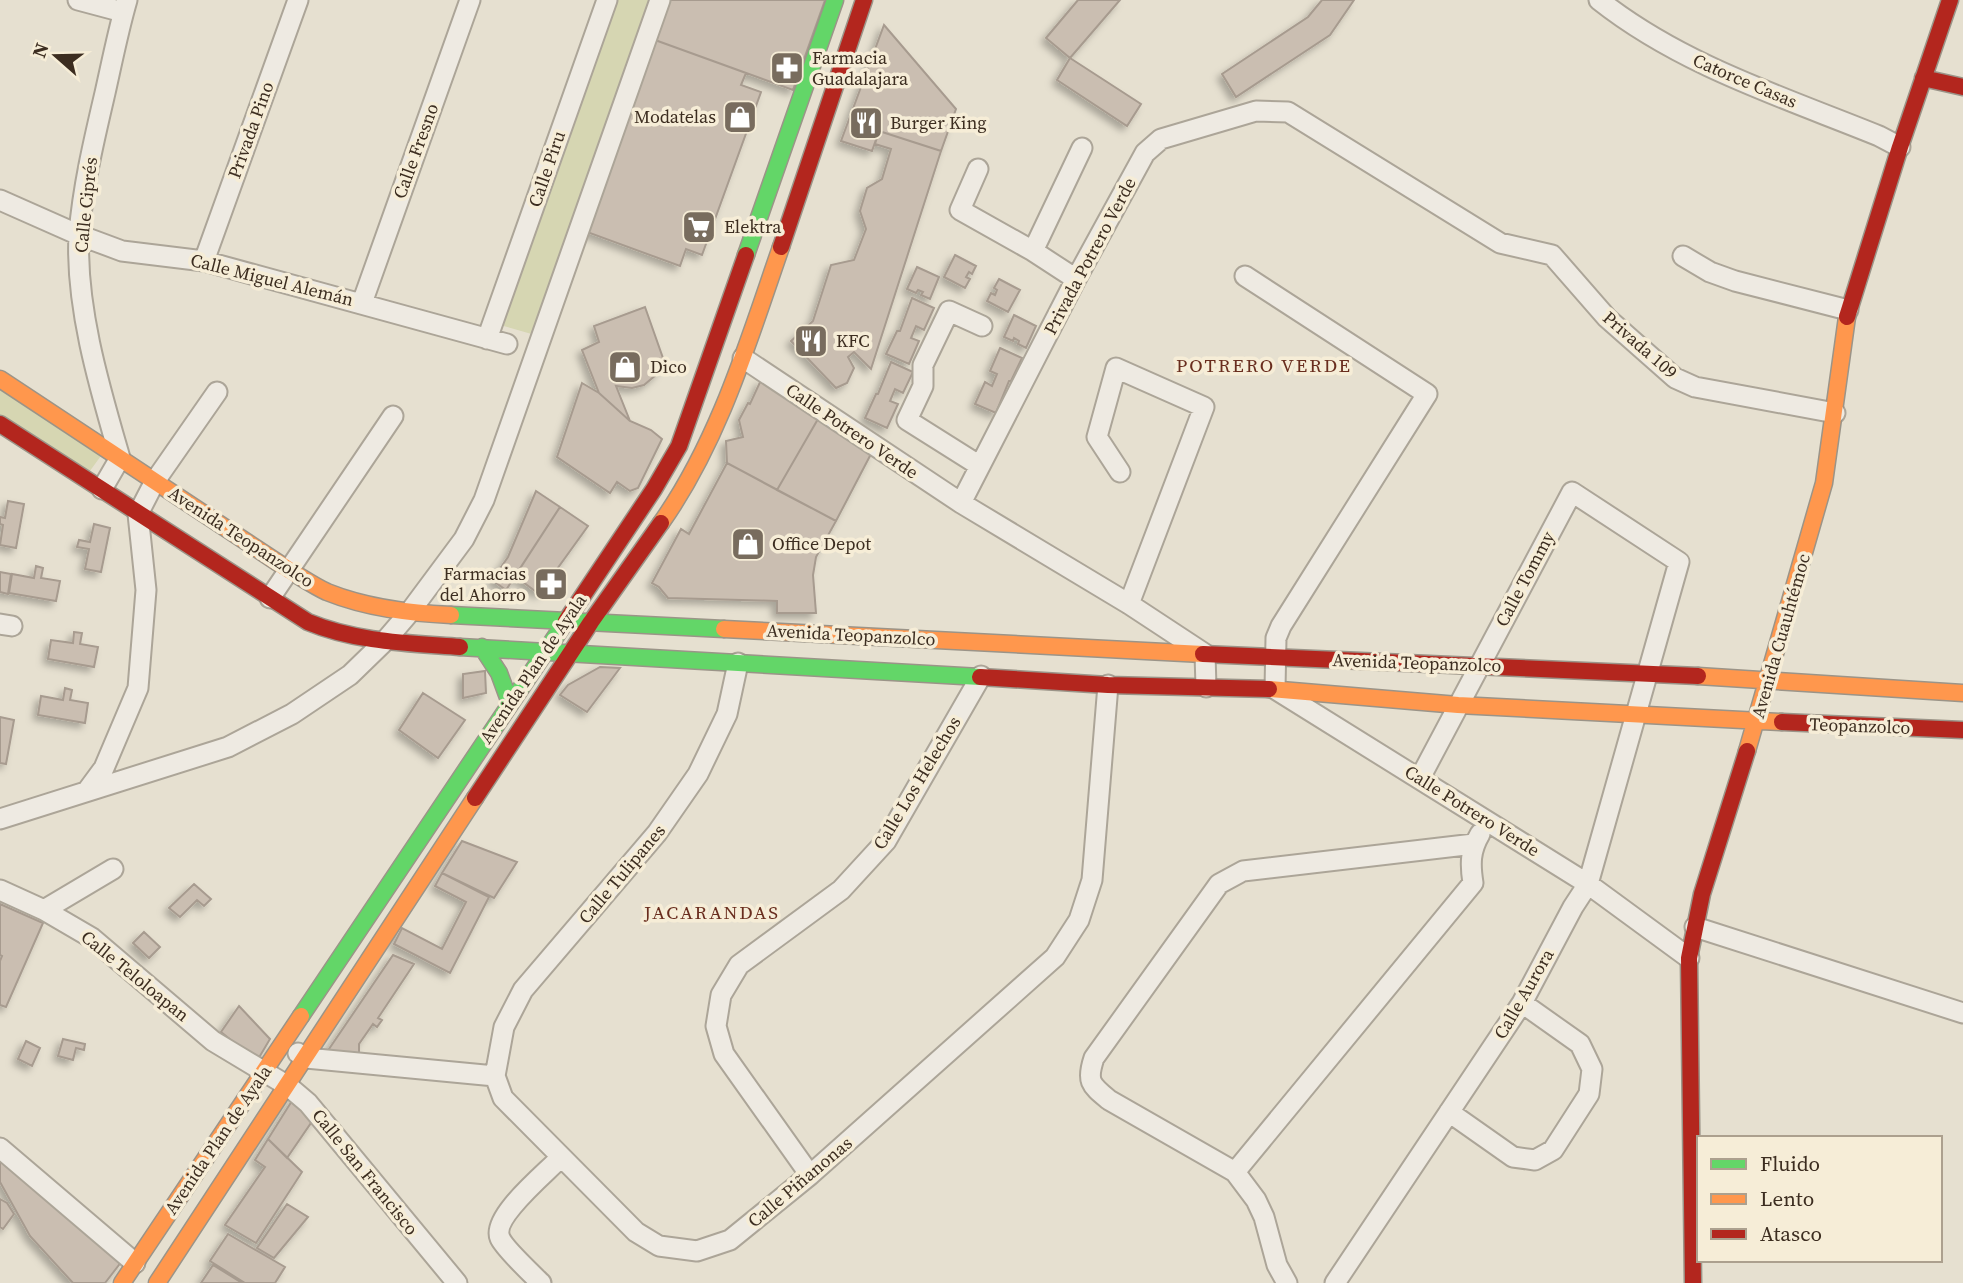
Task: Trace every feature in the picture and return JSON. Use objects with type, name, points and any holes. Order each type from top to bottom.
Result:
[{"type":"main road","name":"Avenida Plan de Ayala","points":[[122,1283],[654,489],[679,446],[835,0]]},
{"type":"main road","name":"Avenida Plan de Ayala","points":[[157,1283],[591,622],[691,475],[743,358],[864,0]]},
{"type":"main road","name":"Avenida Cuauhtémoc","points":[[1693,1283],[1689,958],[1695,927],[1702,894],[1757,721],[1824,483],[1848,310],[1950,0]]},
{"type":"main road","points":[[1923,78],[1963,87]]},
{"type":"main road","name":"Avenida Teopanzolco","points":[[0,379],[325,591],[354,601],[409,613],[1275,658],[1479,665],[1768,680]]},
{"type":"main road","name":"Avenida Teopanzolco","points":[[0,424],[308,622],[335,633],[385,641],[543,653],[1108,685],[1275,689],[1458,705],[1757,721]]},
{"type":"main road","points":[[871,635],[871,670]]},
{"type":"main road","points":[[482,647],[503,677],[510,703]]},
{"type":"main road","points":[[1768,680],[1963,693]]},
{"type":"main road","name":"Teopanzolco","points":[[1757,721],[1963,730]]},
{"type":"street","points":[[78,0],[125,6]]},
{"type":"street","name":"Privada Pino","points":[[204,261],[298,0]]},
{"type":"street","name":"Calle Fresno","points":[[362,303],[470,0]]},
{"type":"street","name":"Calle Piru","points":[[487,339],[607,0]]},
{"type":"street","points":[[0,819],[228,747],[292,714],[350,675],[409,613],[464,538],[484,500],[660,0]]},
{"type":"street","name":"Catorce Casas","points":[[1599,0],[1622,19],[1666,46],[1730,76],[1900,147]]},
{"type":"street","name":"Calle Ciprés","points":[[120,458],[88,334],[79,235],[88,163],[125,6]]},
{"type":"street","name":"Privada Potrero Verde","points":[[979,466],[1145,153],[1161,139],[1256,111],[1288,113],[1500,243],[1552,254]]},
{"type":"street","points":[[1033,251],[1082,149]]},
{"type":"street","points":[[978,169],[960,210],[1076,279]]},
{"type":"street","name":"Calle Miguel Alemán","points":[[0,200],[122,251],[204,261],[507,344]]},
{"type":"street","name":"Privada 109","points":[[1552,254],[1607,318],[1675,378],[1695,387],[1835,413]]},
{"type":"street","points":[[1683,256],[1710,272],[1735,281],[1848,310]]},
{"type":"street","points":[[1245,276],[1427,394],[1281,626],[1276,638],[1275,689]]},
{"type":"street","points":[[961,503],[979,466],[907,420],[923,386],[923,365],[949,312],[982,326]]},
{"type":"street","name":"Calle Potrero Verde","points":[[743,358],[961,503],[1129,604],[1205,654]]},
{"type":"street","points":[[1120,472],[1097,437],[1116,368],[1205,407],[1129,604]]},
{"type":"street","points":[[87,791],[104,768],[138,688],[146,590],[138,514],[155,481],[217,392]]},
{"type":"street","points":[[270,598],[393,415]]},
{"type":"street","points":[[102,489],[120,458]]},
{"type":"street","name":"Calle Tommy","points":[[1420,778],[1572,492]]},
{"type":"street","name":"Calle Aurora","points":[[1335,1283],[1522,1003],[1588,884],[1679,562],[1572,492]]},
{"type":"street","points":[[1205,654],[1206,687]]},
{"type":"street","name":"Calle Tulipanes","points":[[495,1076],[504,1027],[523,990],[657,833],[698,774],[727,714],[738,663]]},
{"type":"street","name":"Calle Los Helechos","points":[[810,1175],[724,1054],[716,1026],[720,995],[739,965],[841,890],[886,841],[981,676]]},
{"type":"street","name":"Calle Piñanonas","points":[[495,1076],[503,1098],[635,1232],[659,1246],[696,1251],[730,1240],[810,1175],[1055,957],[1079,920],[1092,880],[1108,685]]},
{"type":"street","name":"Calle Potrero Verde","points":[[1275,689],[1588,884],[1689,958]]},
{"type":"street","points":[[1235,1172],[1473,883],[1469,862],[1474,844],[1487,822]]},
{"type":"street","points":[[1287,1283],[1277,1265],[1264,1217],[1256,1200],[1235,1172],[1109,1100],[1093,1087],[1089,1075],[1094,1058],[1219,884],[1243,871],[1474,844]]},
{"type":"street","points":[[44,910],[113,869]]},
{"type":"street","name":"Calle Teloloapan","points":[[0,890],[44,910],[92,938],[213,1041],[264,1072]]},
{"type":"street","points":[[1695,927],[1963,1013]]},
{"type":"street","points":[[1449,1112],[1513,1157],[1535,1160],[1553,1150],[1589,1094],[1592,1069],[1580,1044],[1522,1003]]},
{"type":"street","points":[[282,1043],[306,1058],[495,1076]]},
{"type":"street","name":"Calle San Francisco","points":[[264,1072],[288,1086],[308,1103],[457,1283]]},
{"type":"street","points":[[0,1148],[135,1263]]},
{"type":"street","points":[[541,1283],[500,1239],[498,1226],[505,1214],[560,1158]]},
{"type":"green space","points":[[607,0],[660,0],[542,337],[493,323]]},
{"type":"green space","points":[[0,379],[106,449],[84,479],[0,424]]},
{"type":"building","points":[[669,0],[825,0],[793,90],[655,40]]},
{"type":"building","points":[[1078,0],[1120,0],[1070,58],[1046,38]]},
{"type":"building","points":[[1322,0],[1354,0],[1330,35],[1236,97],[1222,74],[1308,17]]},
{"type":"building","points":[[884,25],[956,109],[941,151],[879,131],[872,151],[841,141]]},
{"type":"building","points":[[655,40],[746,73],[741,85],[761,92],[702,255],[686,249],[680,266],[587,232]]},
{"type":"building","points":[[1070,58],[1141,104],[1127,126],[1057,80]]},
{"type":"building","points":[[879,131],[941,151],[871,369],[854,352],[848,357],[854,368],[847,383],[836,388],[791,341],[813,321],[831,265],[854,260],[866,229],[860,211],[867,188],[882,179],[891,149],[875,144]]},
{"type":"building","points":[[955,255],[976,266],[972,274],[969,272],[966,277],[970,279],[965,288],[944,277]]},
{"type":"building","points":[[917,267],[939,277],[930,299],[921,295],[923,292],[918,290],[916,293],[907,289]]},
{"type":"building","points":[[999,279],[1020,290],[1008,312],[987,301],[991,293],[995,295],[997,290],[994,288]]},
{"type":"building","points":[[912,298],[934,308],[924,330],[916,326],[911,338],[919,341],[909,364],[886,354],[897,331],[900,331]]},
{"type":"building","name":"Dico","points":[[645,307],[664,361],[657,374],[644,385],[632,388],[616,386],[630,421],[599,393],[582,350],[599,342],[594,326]]},
{"type":"building","points":[[1014,315],[1036,326],[1026,348],[1014,338],[1013,341],[1004,337]]},
{"type":"building","points":[[1000,348],[1022,358],[996,413],[975,404],[985,382],[992,386],[997,374],[990,371]]},
{"type":"building","points":[[891,362],[913,372],[903,393],[895,389],[890,401],[898,404],[887,428],[865,418]]},
{"type":"building","points":[[761,380],[818,419],[777,490],[727,463],[726,441],[743,437],[739,420]]},
{"type":"building","points":[[582,383],[599,393],[630,421],[651,430],[662,439],[638,488],[630,491],[617,482],[610,493],[557,457]]},
{"type":"building","points":[[818,419],[872,452],[836,521],[777,490]]},
{"type":"building","name":"Office Depot","points":[[727,463],[836,521],[816,557],[813,575],[816,613],[777,613],[777,601],[668,598],[652,583],[681,529],[689,534]]},
{"type":"building","points":[[536,491],[560,507],[506,590],[492,580],[508,557]]},
{"type":"building","points":[[8,501],[24,504],[16,548],[0,545],[3,525],[0,524],[0,517],[5,518]]},
{"type":"building","points":[[560,507],[588,526],[539,594],[515,576]]},
{"type":"building","points":[[94,524],[110,528],[101,572],[85,569],[89,549],[77,547],[79,540],[90,542]]},
{"type":"building","points":[[36,566],[43,568],[41,578],[60,581],[56,601],[9,593],[12,574],[34,578]]},
{"type":"building","points":[[0,572],[11,574],[8,594],[0,592]]},
{"type":"building","points":[[74,632],[82,633],[80,644],[98,647],[94,667],[48,659],[51,640],[73,643]]},
{"type":"building","points":[[600,667],[620,668],[587,712],[560,695],[568,685]]},
{"type":"building","points":[[485,671],[486,693],[463,698],[463,674]]},
{"type":"building","points":[[65,688],[72,690],[70,700],[88,703],[85,723],[38,715],[41,696],[63,700]]},
{"type":"building","points":[[423,693],[465,720],[438,758],[399,730]]},
{"type":"building","points":[[0,717],[14,720],[6,764],[0,763]]},
{"type":"building","points":[[462,841],[517,862],[494,898],[442,873]]},
{"type":"building","points":[[442,873],[489,897],[450,973],[394,944],[402,928],[442,949],[466,902],[435,886]]},
{"type":"building","points":[[194,884],[211,899],[204,906],[197,900],[180,917],[169,908]]},
{"type":"building","points":[[0,904],[43,923],[6,1007],[0,1005]]},
{"type":"building","points":[[144,932],[160,947],[149,958],[133,943]]},
{"type":"building","points":[[393,955],[414,964],[378,1018],[382,1020],[377,1027],[373,1024],[359,1044],[359,1056],[333,1055],[329,1049]]},
{"type":"building","points":[[239,1006],[270,1039],[257,1061],[221,1032]]},
{"type":"building","points":[[63,1039],[85,1044],[84,1050],[76,1048],[73,1060],[58,1056]]},
{"type":"building","points":[[26,1041],[40,1048],[32,1066],[18,1059]]},
{"type":"building","points":[[295,1096],[315,1117],[287,1158],[268,1139]]},
{"type":"building","points":[[268,1139],[302,1172],[256,1243],[225,1225],[265,1167],[255,1160]]},
{"type":"building","points":[[4,1159],[122,1261],[105,1283],[73,1283],[30,1236],[0,1182],[0,1164]]},
{"type":"building","points":[[0,1199],[7,1203],[14,1214],[3,1229],[0,1227]]},
{"type":"building","points":[[287,1204],[308,1217],[274,1258],[257,1248]]},
{"type":"building","points":[[228,1234],[285,1267],[275,1283],[245,1283],[210,1261]]},
{"type":"building","points":[[213,1265],[242,1283],[201,1283]]},
{"type":"traffic: fast","points":[[746,255],[835,0]]},
{"type":"traffic: fast","points":[[451,615],[724,629]]},
{"type":"traffic: fast","points":[[301,1016],[566,621]]},
{"type":"traffic: fast","points":[[460,647],[980,677]]},
{"type":"traffic: fast","points":[[482,647],[499,673],[510,703]]},
{"type":"traffic: slow","points":[[661,523],[700,459],[716,425],[781,247]]},
{"type":"traffic: slow","points":[[1747,751],[1824,483],[1847,317]]},
{"type":"traffic: slow","points":[[0,379],[322,590],[373,606],[451,615]]},
{"type":"traffic: slow","points":[[724,629],[1203,654]]},
{"type":"traffic: slow","points":[[1698,676],[1963,693]]},
{"type":"traffic: slow","points":[[1269,689],[1458,705],[1782,722]]},
{"type":"traffic: slow","points":[[157,1283],[475,798]]},
{"type":"traffic: slow","points":[[122,1283],[301,1016]]},
{"type":"traffic: jam","points":[[781,247],[864,0]]},
{"type":"traffic: jam","points":[[1847,317],[1900,147],[1950,0]]},
{"type":"traffic: jam","points":[[1923,78],[1963,87]]},
{"type":"traffic: jam","points":[[566,621],[654,489],[679,446],[746,255]]},
{"type":"traffic: jam","points":[[0,424],[308,622],[363,638],[460,647]]},
{"type":"traffic: jam","points":[[475,798],[591,622],[661,523]]},
{"type":"traffic: jam","points":[[1203,654],[1698,676]]},
{"type":"traffic: jam","points":[[980,677],[1108,685],[1269,689]]},
{"type":"traffic: jam","points":[[1782,722],[1963,730]]},
{"type":"traffic: jam","points":[[1693,1283],[1689,958],[1702,894],[1747,751]]},
{"type":"place","name":"Farmacia Guadalajara","points":[[787,68]]},
{"type":"place","name":"Modatelas","points":[[740,117]]},
{"type":"place","name":"Burger King","points":[[866,123]]},
{"type":"place","name":"Elektra","points":[[699,227]]},
{"type":"place","name":"KFC","points":[[811,341]]},
{"type":"place","name":"Dico","points":[[625,367]]},
{"type":"place","name":"Office Depot","points":[[748,544]]},
{"type":"place","name":"Farmacias del Ahorro","points":[[551,584]]},
{"type":"district","name":"POTRERO VERDE","points":[[1264,365]]},
{"type":"district","name":"JACARANDAS","points":[[712,912]]}]
